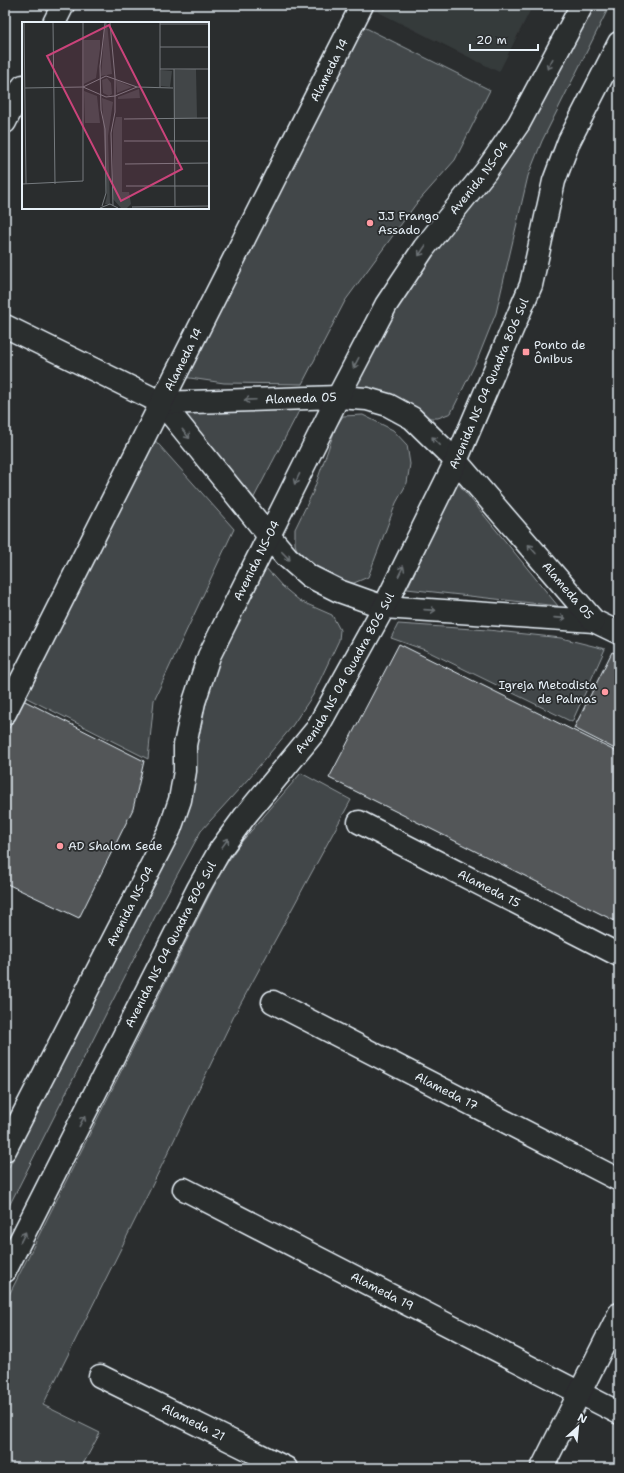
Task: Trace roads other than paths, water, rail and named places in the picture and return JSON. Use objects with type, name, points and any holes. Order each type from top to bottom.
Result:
[{"type":"street","points":[[55,22],[64,5]]},
{"type":"street","name":"Alameda 14","points":[[5,713],[362,5]]},
{"type":"street","name":"Avenida NS-04","points":[[5,1150],[170,829],[180,800],[185,771],[185,745],[194,702],[209,656],[338,397],[390,298],[424,248],[486,171],[519,123],[582,5]]},
{"type":"street","name":"Avenida NS 04 Quadra 806 Sul","points":[[5,1271],[195,896],[220,850],[245,816],[316,730],[384,607],[456,461],[531,285],[554,181],[569,141],[619,43]]},
{"type":"street","points":[[5,122],[22,88]]},
{"type":"street","name":"Alameda 05","points":[[5,326],[162,403],[269,536],[287,557],[309,576],[339,591],[384,607],[594,621]]},
{"type":"street","name":"Alameda 05","points":[[162,403],[338,397],[367,399],[388,405],[412,418],[456,461],[594,621]]},
{"type":"street","points":[[594,621],[619,633]]},
{"type":"street","name":"Alameda 15","points":[[359,822],[619,955]]},
{"type":"street","name":"Alameda 17","points":[[273,1002],[619,1180]]},
{"type":"street","name":"Alameda 19","points":[[184,1189],[619,1413]]},
{"type":"street","points":[[542,1468],[619,1314]]},
{"type":"street","name":"Alameda 21","points":[[100,1376],[286,1468]]},
{"type":"place","name":"J.J Frango Assado","points":[[370,223]]},
{"type":"place","name":"Ponto de Ônibus","points":[[526,352]]},
{"type":"place","name":"Igreja Metodista de Palmas","points":[[605,692]]},
{"type":"place","name":"AD Shalom Sede","points":[[60,846]]}]
